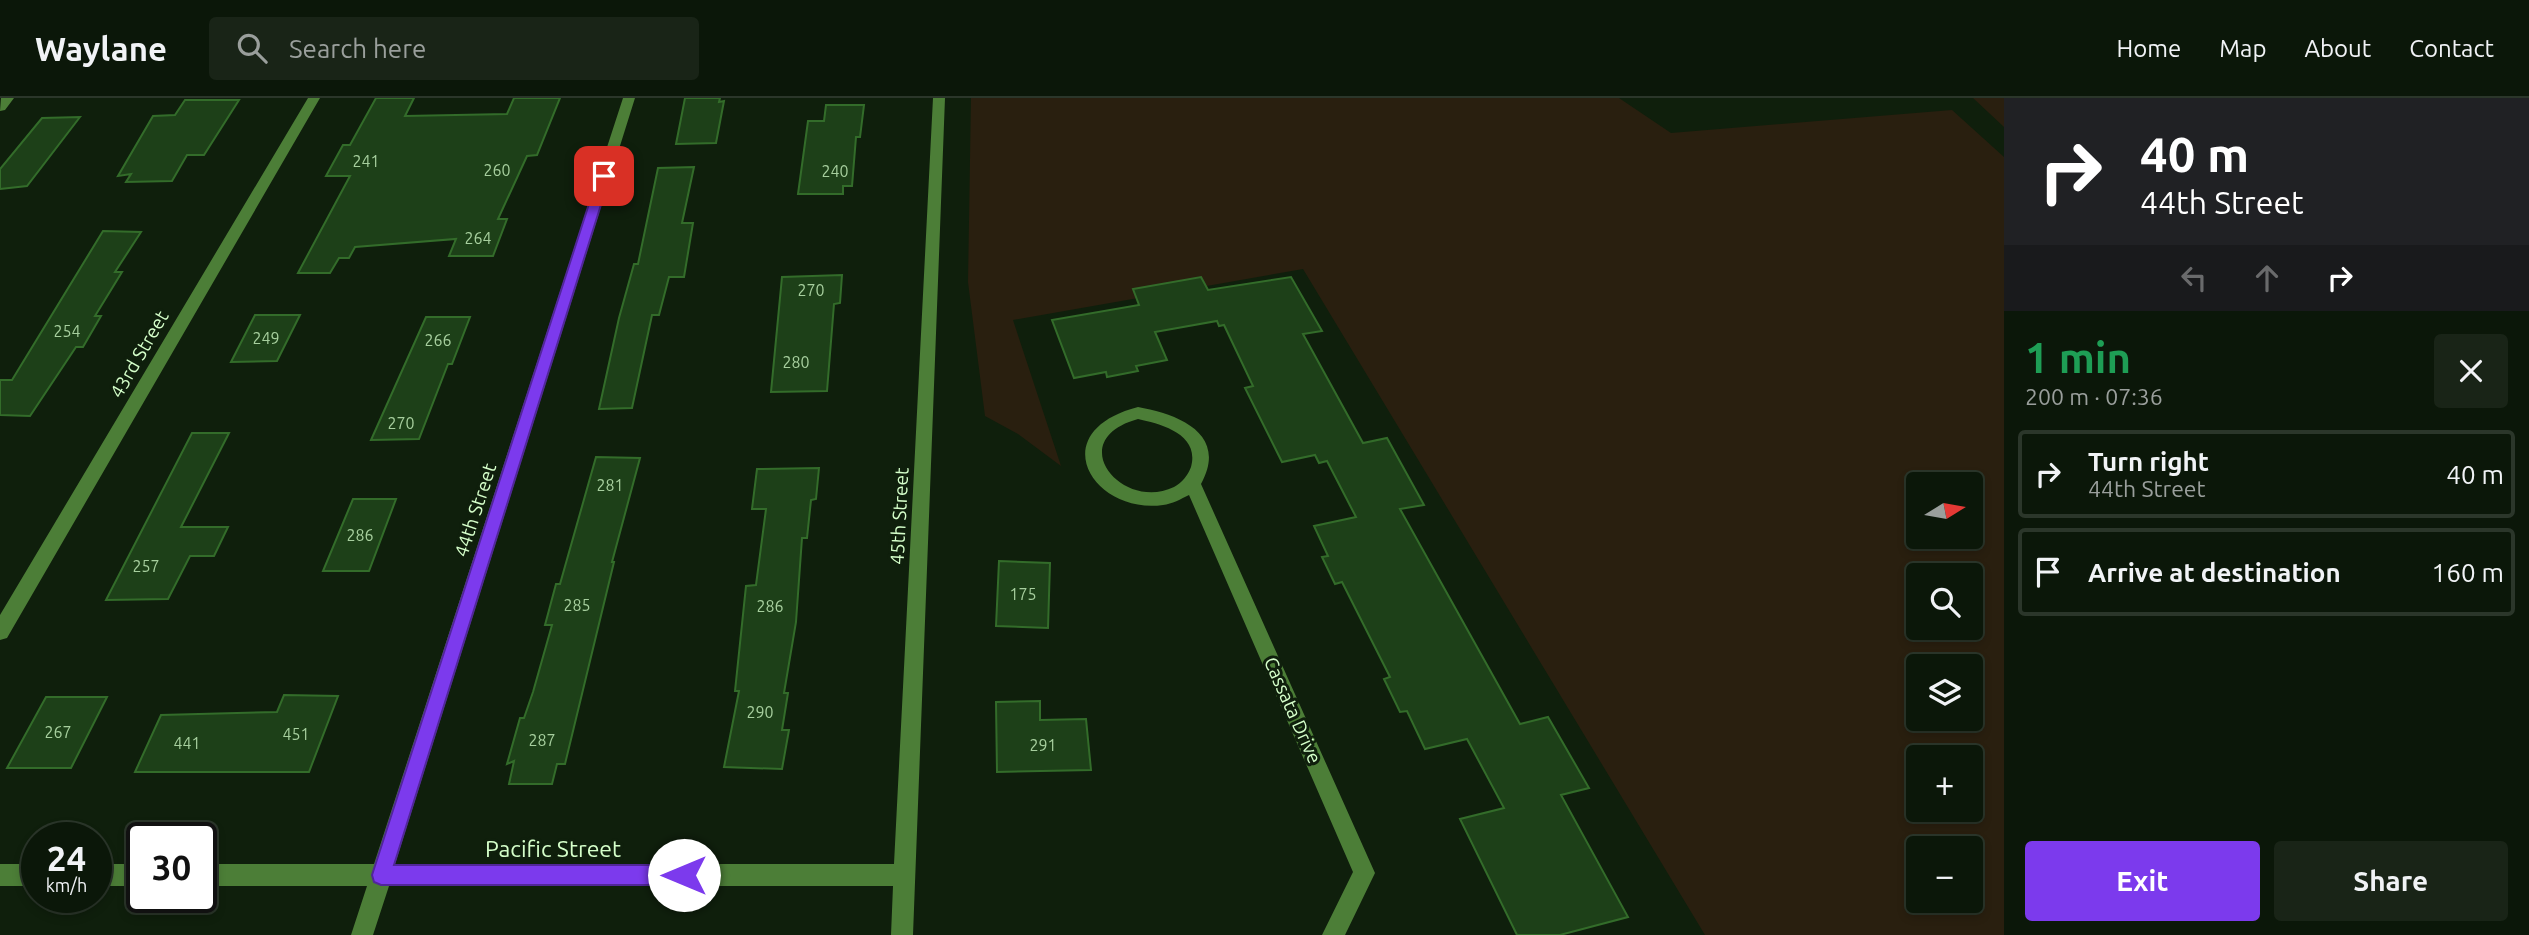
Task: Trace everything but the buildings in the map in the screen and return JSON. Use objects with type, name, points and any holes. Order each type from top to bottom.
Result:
[{"type":"street","points":[[0,107],[8,98]]},
{"type":"street","name":"43rd Street","points":[[0,632],[314,98]]},
{"type":"street","name":"44th Street","points":[[362,935],[629,98]]},
{"type":"street","name":"45th Street","points":[[902,935],[939,98]]},
{"type":"street","points":[[1129,414],[1156,414],[1173,419],[1192,435],[1202,456],[1200,470],[1192,483],[1180,493],[1164,498],[1146,499],[1112,487],[1097,469],[1092,449],[1097,435],[1107,424],[1129,414]]},
{"type":"street","name":"Cassata Drive","points":[[1192,483],[1364,873],[1332,935]]},
{"type":"street","points":[[0,875],[21,875]]},
{"type":"street","name":"Pacific Street","points":[[217,875],[905,875]]},
{"type":"shaded area","points":[[971,98],[1619,98],[1671,133],[1952,110],[2004,157],[2004,935],[1705,935],[1303,269],[1013,320],[1061,466],[1018,434],[985,416],[968,282]]},
{"type":"shaded area","points":[[1973,98],[2004,98],[2004,127]]},
{"type":"route","points":[[604,176],[381,875],[684,875]]}]
